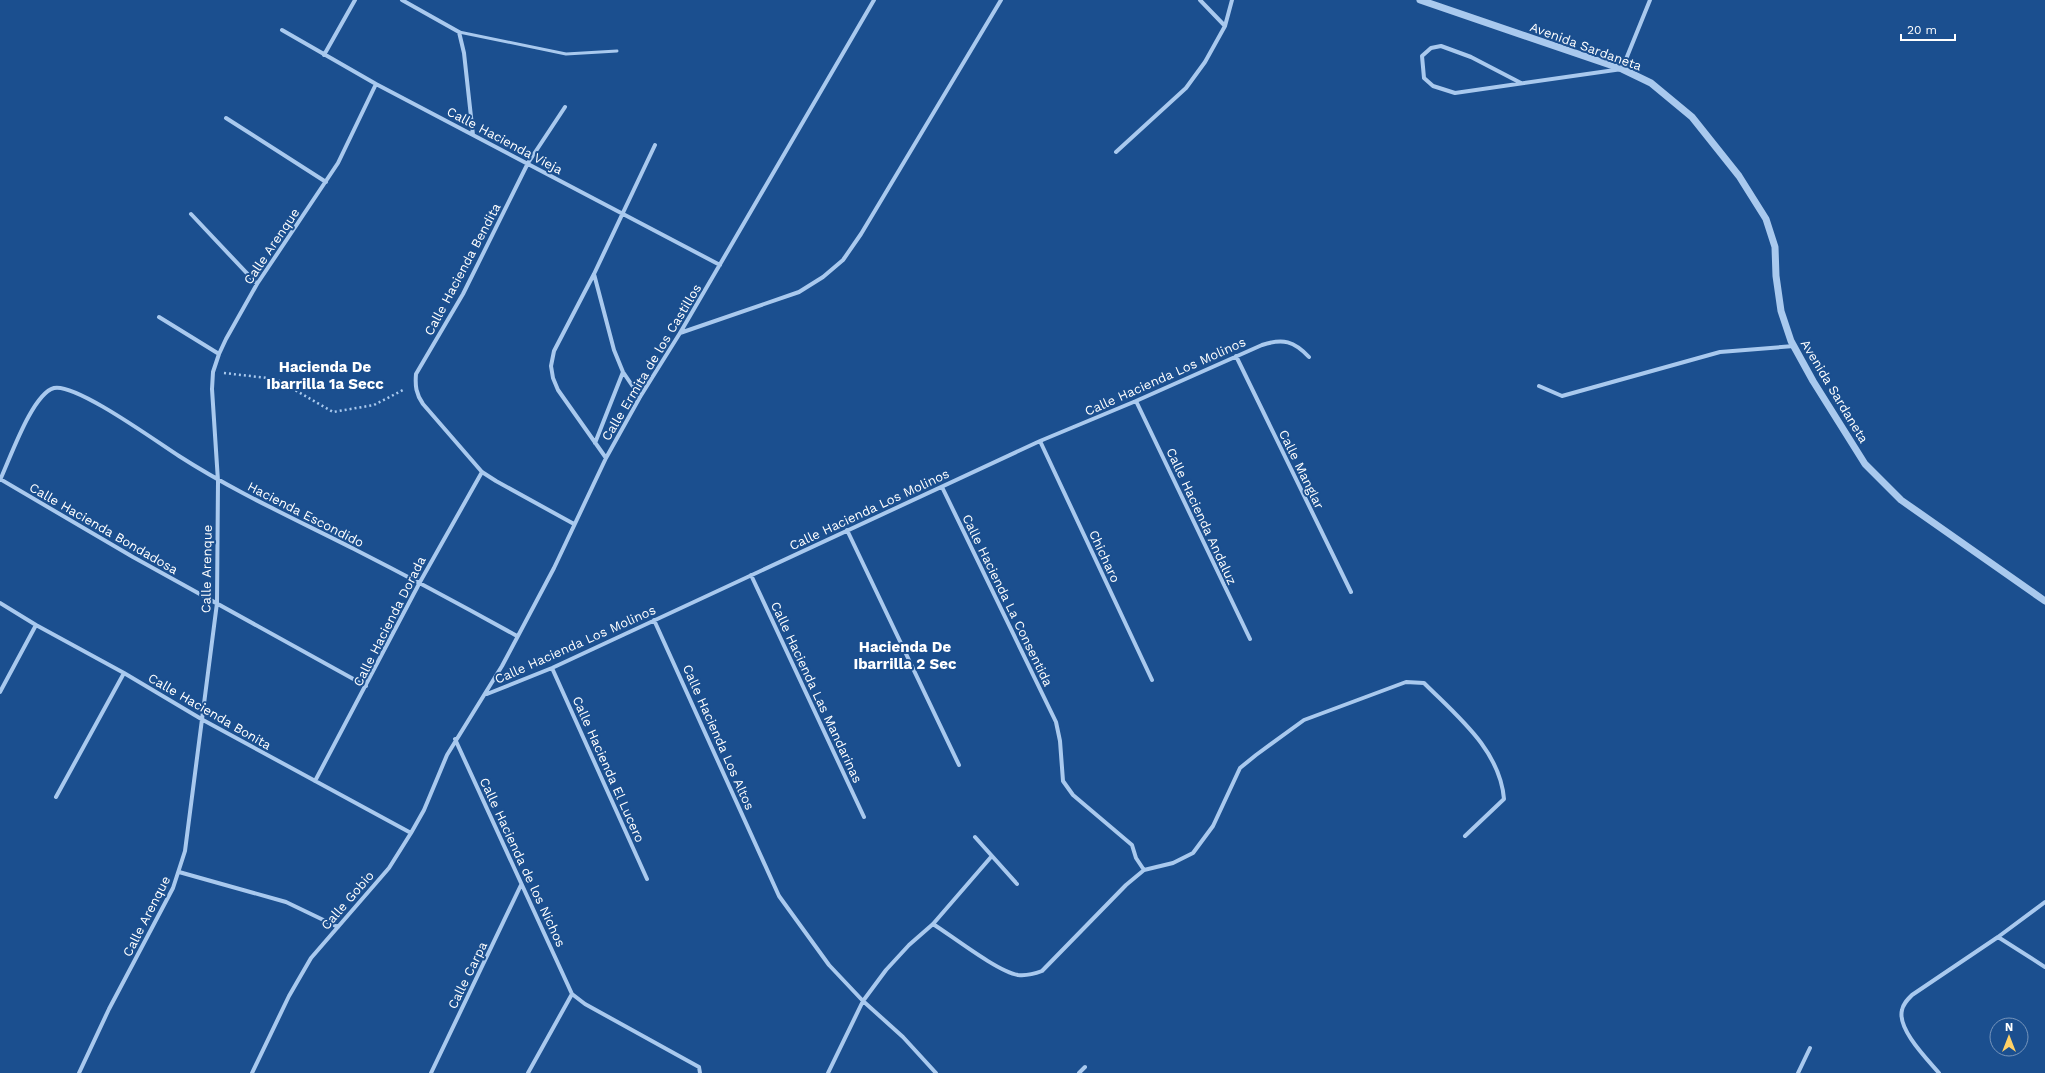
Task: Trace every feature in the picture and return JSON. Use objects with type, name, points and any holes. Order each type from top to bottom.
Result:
[{"type":"street","points":[[324,55],[355,0]]},
{"type":"street","points":[[402,0],[459,32],[464,53],[473,135]]},
{"type":"street","name":"Calle Ermita de los Castillos","points":[[455,739],[486,694],[554,568],[606,458],[640,397],[680,333],[874,0]]},
{"type":"street","points":[[680,333],[800,292],[823,277],[843,260],[861,234],[1001,0]]},
{"type":"street","points":[[1200,0],[1225,26]]},
{"type":"street","points":[[1116,152],[1186,88],[1205,62],[1225,26],[1232,0]]},
{"type":"street","name":"Avenida Sardaneta","points":[[1420,0],[1622,69],[1651,83],[1692,117],[1739,176],[1766,219],[1775,246],[1776,276],[1781,311],[1794,346],[1813,381],[1866,464],[1901,500],[2045,601]]},
{"type":"street","points":[[1521,84],[1471,57],[1441,46],[1431,48],[1422,56],[1424,78],[1433,86],[1455,93],[1521,84],[1622,69],[1650,0]]},
{"type":"street","name":"Calle Hacienda Vieja","points":[[282,30],[376,84],[720,265]]},
{"type":"street","name":"Calle Arenque","points":[[79,1073],[132,964],[173,888],[185,851],[217,604],[218,481],[212,389],[213,372],[219,354],[257,284],[326,182],[352,137],[376,84]]},
{"type":"street","name":"Calle Hacienda Bendita","points":[[415,384],[416,374],[463,294],[528,163],[565,107]]},
{"type":"street","points":[[226,118],[326,182]]},
{"type":"street","points":[[606,458],[558,390],[552,378],[551,366],[554,351],[594,274],[655,144]]},
{"type":"street","points":[[190,214],[257,284]]},
{"type":"street","points":[[594,274],[614,350],[623,372],[640,397]]},
{"type":"street","points":[[159,318],[219,354]]},
{"type":"street","name":"Calle Hacienda Los Molinos","points":[[486,694],[552,668],[1040,441],[1136,401],[1262,345],[1273,341],[1292,343],[1300,347],[1309,357]]},
{"type":"street","points":[[1539,386],[1562,396],[1720,352],[1794,346]]},
{"type":"street","name":"Calle Manglar","points":[[1236,356],[1351,592]]},
{"type":"street","points":[[596,442],[623,372]]},
{"type":"street","points":[[415,384],[417,395],[423,404],[482,472],[574,524]]},
{"type":"street","name":"Hacienda Escondido","points":[[0,479],[29,414],[47,391],[56,388],[68,389],[92,400],[218,481],[420,582],[517,636]]},
{"type":"street","name":"Calle Hacienda Andaluz","points":[[1136,401],[1250,639]]},
{"type":"street","name":"Chicharo","points":[[1040,441],[1152,680]]},
{"type":"street","name":"Calle Hacienda Dorada","points":[[315,781],[420,582],[482,472]]},
{"type":"street","name":"Calle Hacienda Bondadosa","points":[[0,479],[133,557],[366,686]]},
{"type":"street","name":"Calle Hacienda La Consentida","points":[[942,487],[1056,722],[1060,741],[1063,781],[1073,795],[1132,845],[1136,858],[1144,870]]},
{"type":"street","points":[[847,530],[959,765]]},
{"type":"street","name":"Calle Hacienda Las Mandarinas","points":[[751,575],[864,817]]},
{"type":"street","name":"Calle Hacienda Bonita","points":[[0,603],[36,625],[124,673],[203,720],[411,833]]},
{"type":"street","name":"Calle Hacienda Los Altos","points":[[654,620],[779,896],[829,965],[863,1001],[903,1037],[936,1073]]},
{"type":"street","points":[[0,692],[36,625]]},
{"type":"street","name":"Calle Hacienda El Lucero","points":[[552,668],[647,879]]},
{"type":"street","points":[[56,797],[124,673]]},
{"type":"street","points":[[933,924],[1002,969],[1017,975],[1029,975],[1042,971],[1121,890],[1144,870],[1173,863],[1193,853],[1213,826],[1240,768],[1256,754],[1304,720],[1406,682],[1424,683],[1481,741],[1502,783],[1504,799],[1465,836]]},
{"type":"street","name":"Calle Gobio","points":[[252,1073],[289,996],[311,958],[389,868],[411,833],[455,739]]},
{"type":"street","name":"Calle Hacienda de los Nichos","points":[[455,739],[572,994]]},
{"type":"street","points":[[975,837],[991,858],[1017,884]]},
{"type":"street","points":[[828,1073],[863,1001],[886,970],[909,945],[933,924],[991,858]]},
{"type":"street","points":[[179,872],[286,902],[338,927]]},
{"type":"street","name":"Calle Carpa","points":[[431,1073],[521,885]]},
{"type":"street","points":[[1938,1073],[1908,1035],[1902,1024],[1901,1012],[1904,1003],[1912,995],[1998,937],[2045,902]]},
{"type":"street","points":[[1998,937],[2045,967]]},
{"type":"street","points":[[528,1073],[572,994],[585,1004],[675,1052],[699,1068],[700,1073]]},
{"type":"street","points":[[1798,1073],[1810,1048]]},
{"type":"street","points":[[1079,1073],[1085,1068]]},
{"type":"lane","points":[[459,32],[566,54],[617,51]]},
{"type":"path","points":[[213,372],[276,379],[333,412],[374,404],[415,384]]},
{"type":"district","name":"Hacienda De Ibarrilla 1a Secc","points":[[325,376]]},
{"type":"district","name":"Hacienda De Ibarrilla 2 Sec","points":[[905,656]]}]
